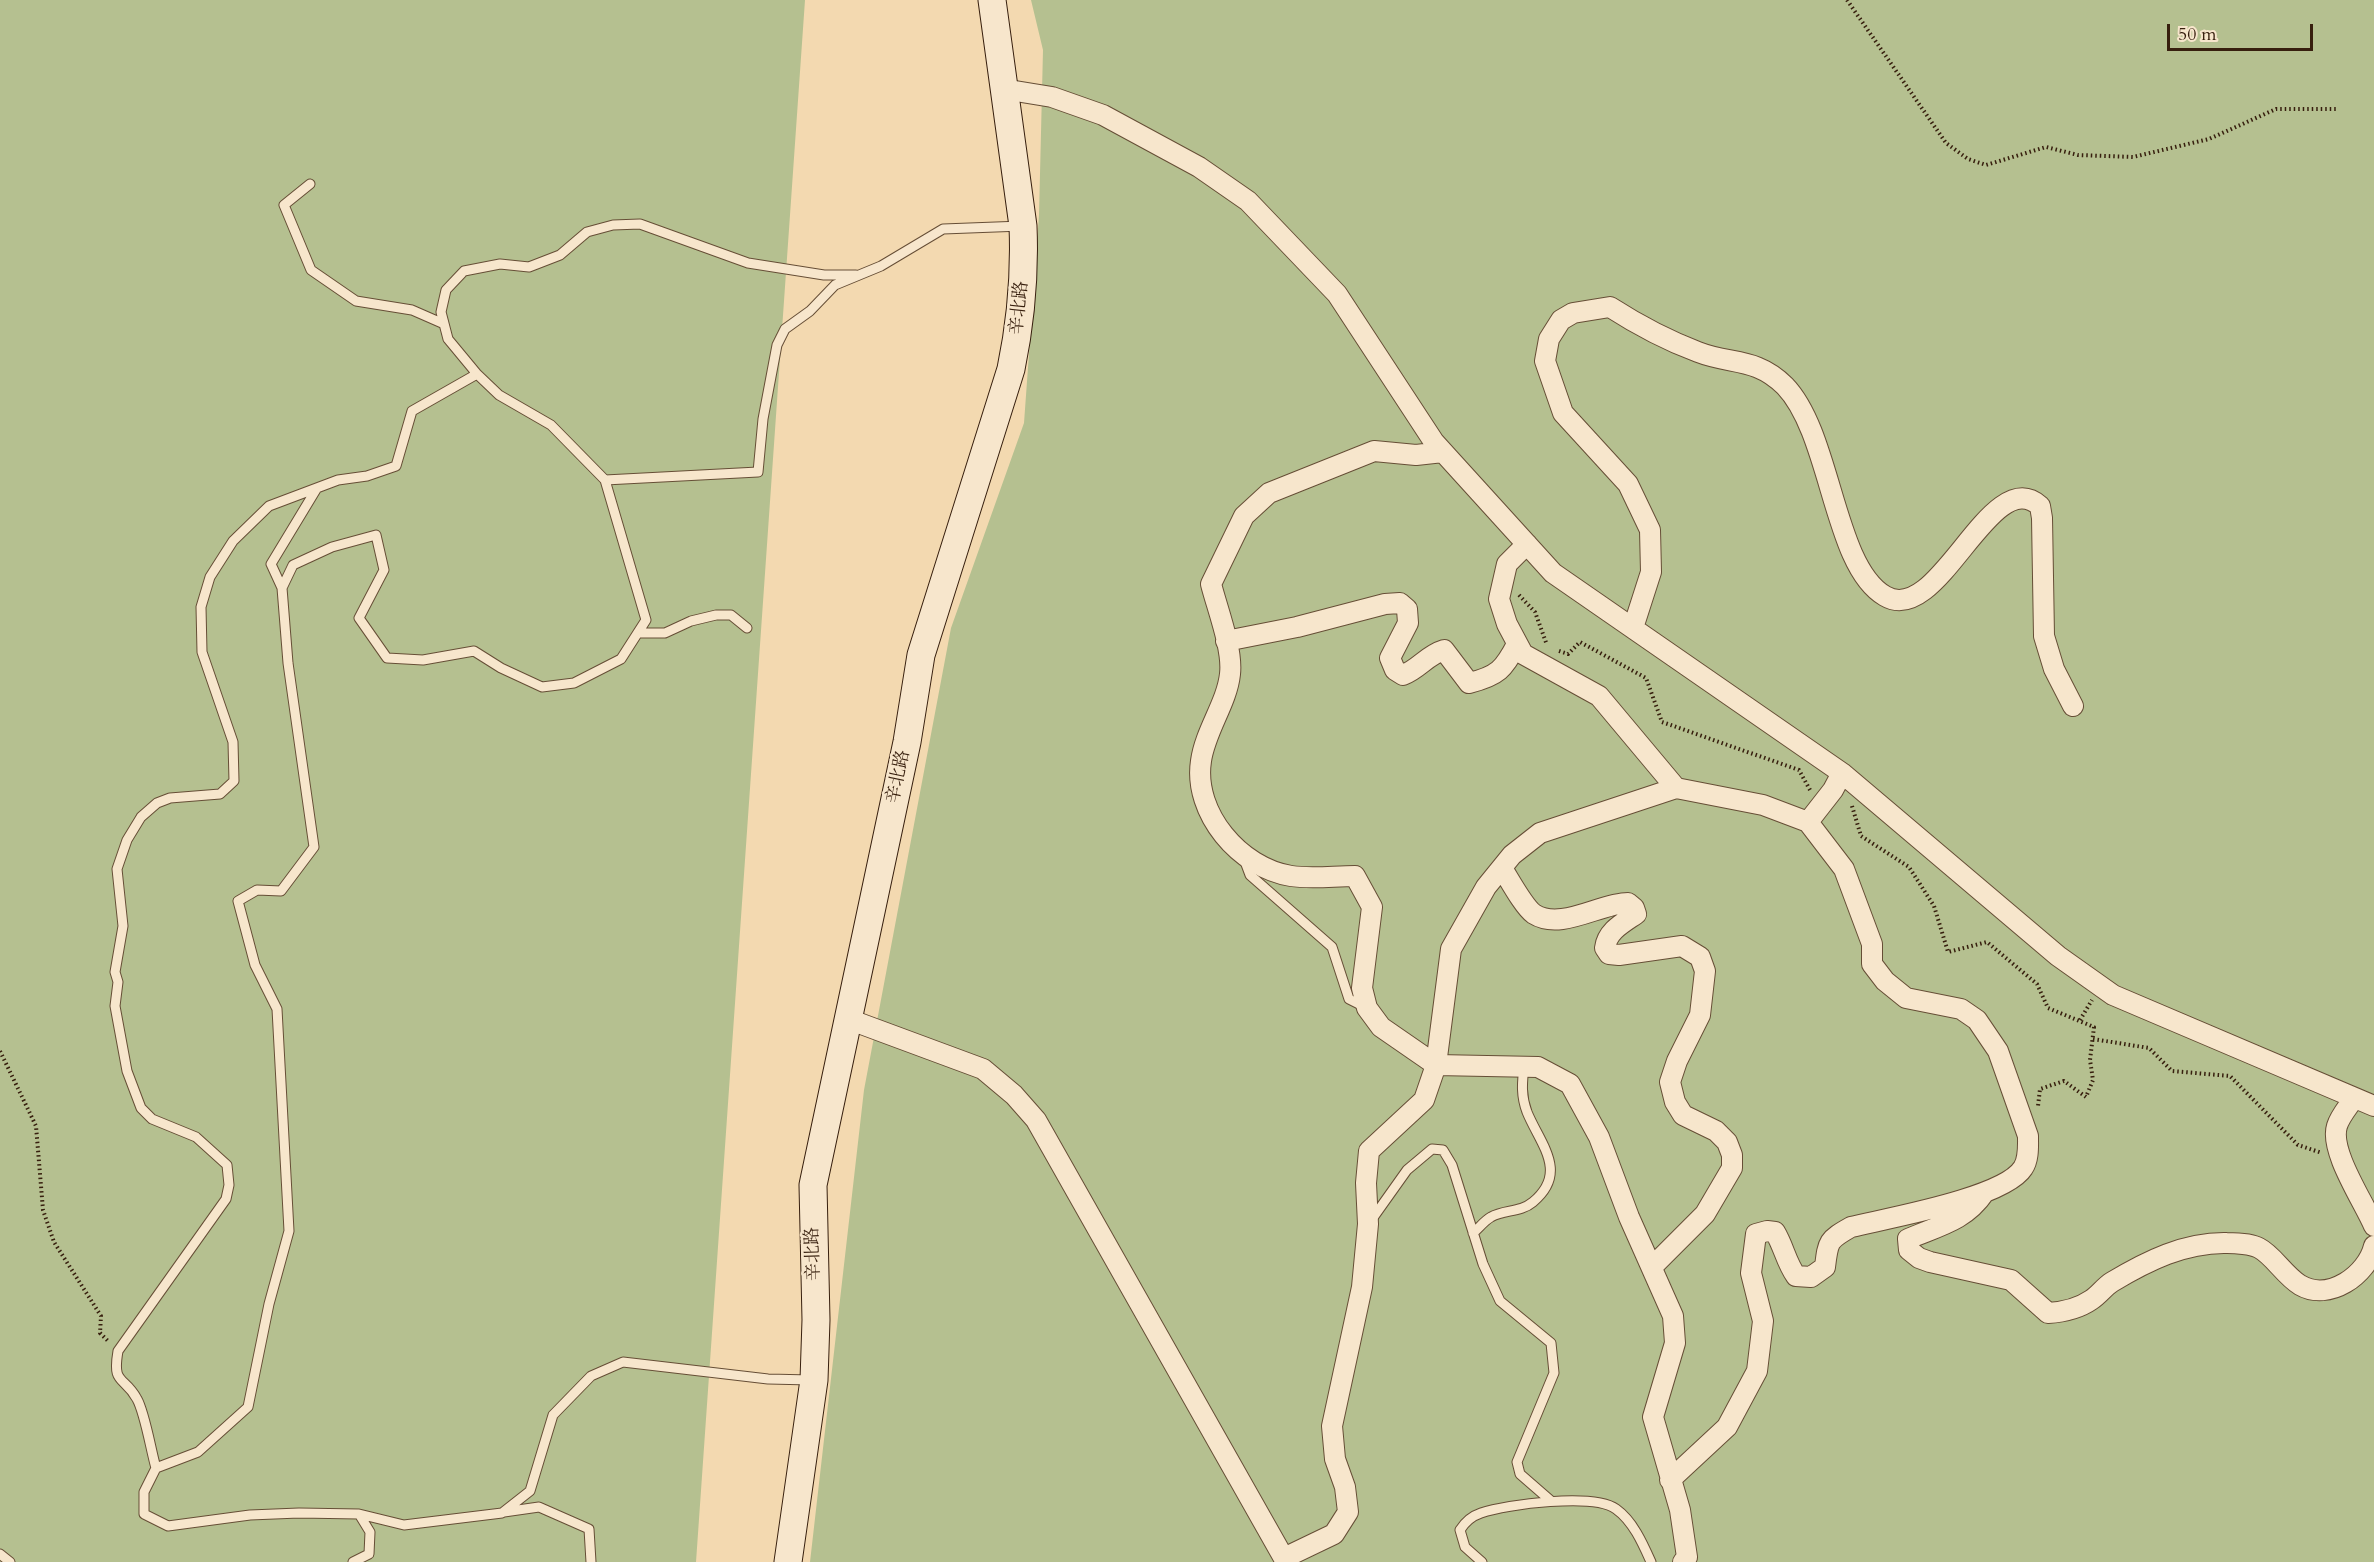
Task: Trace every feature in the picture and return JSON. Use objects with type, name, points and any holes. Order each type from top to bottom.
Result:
[{"type":"main road","name":"辛北路","points":[[788,1562],[814,1380],[816,1320],[813,1185],[907,742],[921,655],[1013,358],[1023,301],[1023,226],[992,0]]},
{"type":"street","points":[[1003,89],[1052,97],[1103,115],[1199,167],[1248,201],[1337,294],[1434,442],[1553,573],[1842,773],[2058,956],[2113,995],[2374,1106]]},
{"type":"street","points":[[1633,628],[1651,572],[1650,530],[1628,484],[1563,413],[1545,361],[1549,339],[1561,320],[1573,313],[1610,307],[1652,333],[1691,350],[1754,364],[1785,387],[1805,418],[1831,482],[1853,561],[1870,583],[1886,597],[1905,599],[1924,592],[1975,531],[2004,505],[2019,498],[2033,499],[2040,506],[2044,636],[2054,669],[2073,706]]},
{"type":"street","points":[[1443,452],[1416,454],[1374,451],[1269,493],[1244,516],[1211,584],[1226,641],[1230,673],[1201,758],[1199,778],[1210,815],[1233,847],[1256,865],[1290,876],[1355,876],[1372,907],[1362,988],[1367,1008],[1381,1027],[1436,1065],[1538,1067],[1570,1084],[1599,1137],[1629,1217],[1673,1316],[1675,1343],[1653,1417],[1680,1510],[1687,1557],[1683,1562]]},
{"type":"street","points":[[1527,544],[1507,564],[1499,598],[1507,624],[1523,654],[1599,696],[1676,788]]},
{"type":"street","points":[[1226,641],[1297,627],[1385,604],[1400,603],[1407,609],[1408,623],[1390,658],[1395,670],[1403,675],[1413,671],[1431,654],[1444,650],[1469,683],[1483,680],[1506,666],[1517,644]]},
{"type":"street","points":[[1814,814],[1833,790],[1842,773]]},
{"type":"street","points":[[848,1019],[982,1069],[1014,1095],[1036,1120],[1285,1560],[1334,1534],[1348,1512],[1345,1487],[1335,1459],[1332,1426],[1362,1287],[1368,1224],[1366,1183],[1369,1151],[1424,1100],[1436,1065],[1451,949],[1486,887],[1512,855],[1540,833],[1676,788],[1814,814]]},
{"type":"street","points":[[1670,1480],[1727,1427],[1757,1371],[1763,1321],[1751,1274],[1756,1234],[1767,1231],[1775,1232],[1784,1248],[1786,1263],[1796,1276],[1811,1277],[1825,1267],[1827,1243],[1832,1237],[1851,1227],[1984,1193],[2011,1180],[2024,1167],[2029,1151],[2028,1136],[1998,1051],[1977,1020],[1961,1009],[1906,998],[1884,981],[1872,964],[1872,944],[1845,869],[1814,814]]},
{"type":"street","points":[[1502,868],[1532,913],[1543,918],[1562,919],[1614,903],[1628,903],[1634,908],[1636,914],[1616,928],[1606,939],[1605,948],[1610,954],[1619,955],[1682,946],[1700,957],[1705,971],[1700,1015],[1677,1061],[1670,1082],[1675,1102],[1683,1115],[1716,1131],[1726,1142],[1732,1155],[1732,1168],[1705,1214],[1652,1267]]},
{"type":"street","points":[[2354,1098],[2337,1126],[2341,1159],[2374,1226]]},
{"type":"street","points":[[1984,1193],[1973,1208],[1961,1217],[1908,1239],[1909,1250],[1919,1258],[1930,1262],[2012,1280],[2048,1313],[2067,1312],[2092,1300],[2109,1284],[2126,1274],[2153,1260],[2189,1246],[2228,1242],[2259,1247],[2286,1275],[2302,1286],[2318,1290],[2348,1282],[2368,1265],[2374,1246]]},
{"type":"lane","points":[[310,184],[284,205],[311,270],[356,300],[412,310],[444,324]]},
{"type":"lane","points":[[282,588],[293,565],[332,547],[376,535],[384,570],[359,618],[387,658],[423,660],[474,651],[501,668],[542,687],[574,682],[621,659],[646,620],[605,480],[551,425],[499,396],[477,374],[448,339],[441,312],[446,290],[464,271],[500,264],[529,267],[560,255],[586,232],[613,225],[640,225],[748,264],[824,275],[861,274]]},
{"type":"lane","points":[[605,480],[758,472],[775,356],[785,329],[810,311],[835,285],[881,266],[943,229],[1023,226]]},
{"type":"lane","points":[[477,374],[412,411],[396,465],[367,476],[338,480],[269,507],[233,541],[210,578],[201,607],[202,652],[233,742],[234,781],[220,794],[170,798],[157,803],[141,817],[127,840],[117,869],[123,926],[116,972],[118,982],[115,1006],[127,1071],[141,1108],[152,1119],[196,1137],[226,1165],[229,1185],[226,1199],[118,1351],[114,1370],[121,1382],[138,1399],[156,1468],[144,1492],[144,1514],[168,1526],[250,1515],[359,1514],[404,1525],[539,1507],[589,1529],[591,1562]]},
{"type":"lane","points":[[156,1468],[198,1452],[248,1407],[269,1304],[289,1232],[277,1010],[255,965],[238,901],[257,890],[281,891],[314,847],[288,663],[282,588],[271,564],[317,488]]},
{"type":"lane","points":[[638,633],[665,633],[691,621],[716,615],[731,615],[747,628]]},
{"type":"lane","points":[[1242,854],[1250,875],[1332,946],[1349,999],[1367,1008]]},
{"type":"lane","points":[[1473,1233],[1491,1218],[1521,1210],[1534,1202],[1546,1187],[1550,1172],[1550,1156],[1526,1111],[1521,1086],[1524,1067]]},
{"type":"lane","points":[[1368,1224],[1407,1170],[1432,1149],[1443,1150],[1452,1165],[1483,1264],[1500,1301],[1551,1343],[1554,1373],[1517,1462],[1520,1474],[1551,1501]]},
{"type":"lane","points":[[502,1513],[530,1491],[553,1415],[591,1376],[623,1362],[768,1379],[814,1380]]},
{"type":"lane","points":[[1482,1562],[1465,1547],[1461,1538],[1460,1530],[1466,1522],[1481,1513],[1551,1501],[1599,1501],[1617,1509],[1639,1536],[1651,1562]]},
{"type":"lane","points":[[353,1562],[369,1554],[370,1532],[359,1514]]},
{"type":"lane","points":[[0,1554],[10,1562]]},
{"type":"path","points":[[1847,0],[1946,143],[1968,159],[1986,165],[2046,147],[2078,155],[2133,157],[2209,139],[2276,109],[2338,110]]},
{"type":"path","points":[[1502,578],[1535,612],[1548,646]]},
{"type":"path","points":[[1558,650],[1568,654],[1580,642],[1646,678],[1662,722],[1799,770],[1814,814]]},
{"type":"path","points":[[1833,790],[1852,804],[1860,836],[1909,867],[1934,906],[1948,952],[1987,942],[2037,984],[2048,1008],[2094,1027],[2090,1060],[2094,1080],[2086,1097],[2064,1081],[2040,1089],[2037,1115],[2028,1136]]},
{"type":"path","points":[[2093,1040],[2149,1048],[2172,1071],[2230,1076],[2298,1145],[2341,1159]]},
{"type":"path","points":[[0,1051],[36,1126],[43,1210],[54,1242],[101,1316],[100,1333],[118,1351]]},
{"type":"green space","points":[[0,0],[805,0],[696,1562],[0,1562]]},
{"type":"green space","points":[[1031,0],[2374,0],[2374,1562],[810,1562],[864,1090],[951,628],[1024,423],[1039,215],[1043,50]]}]
